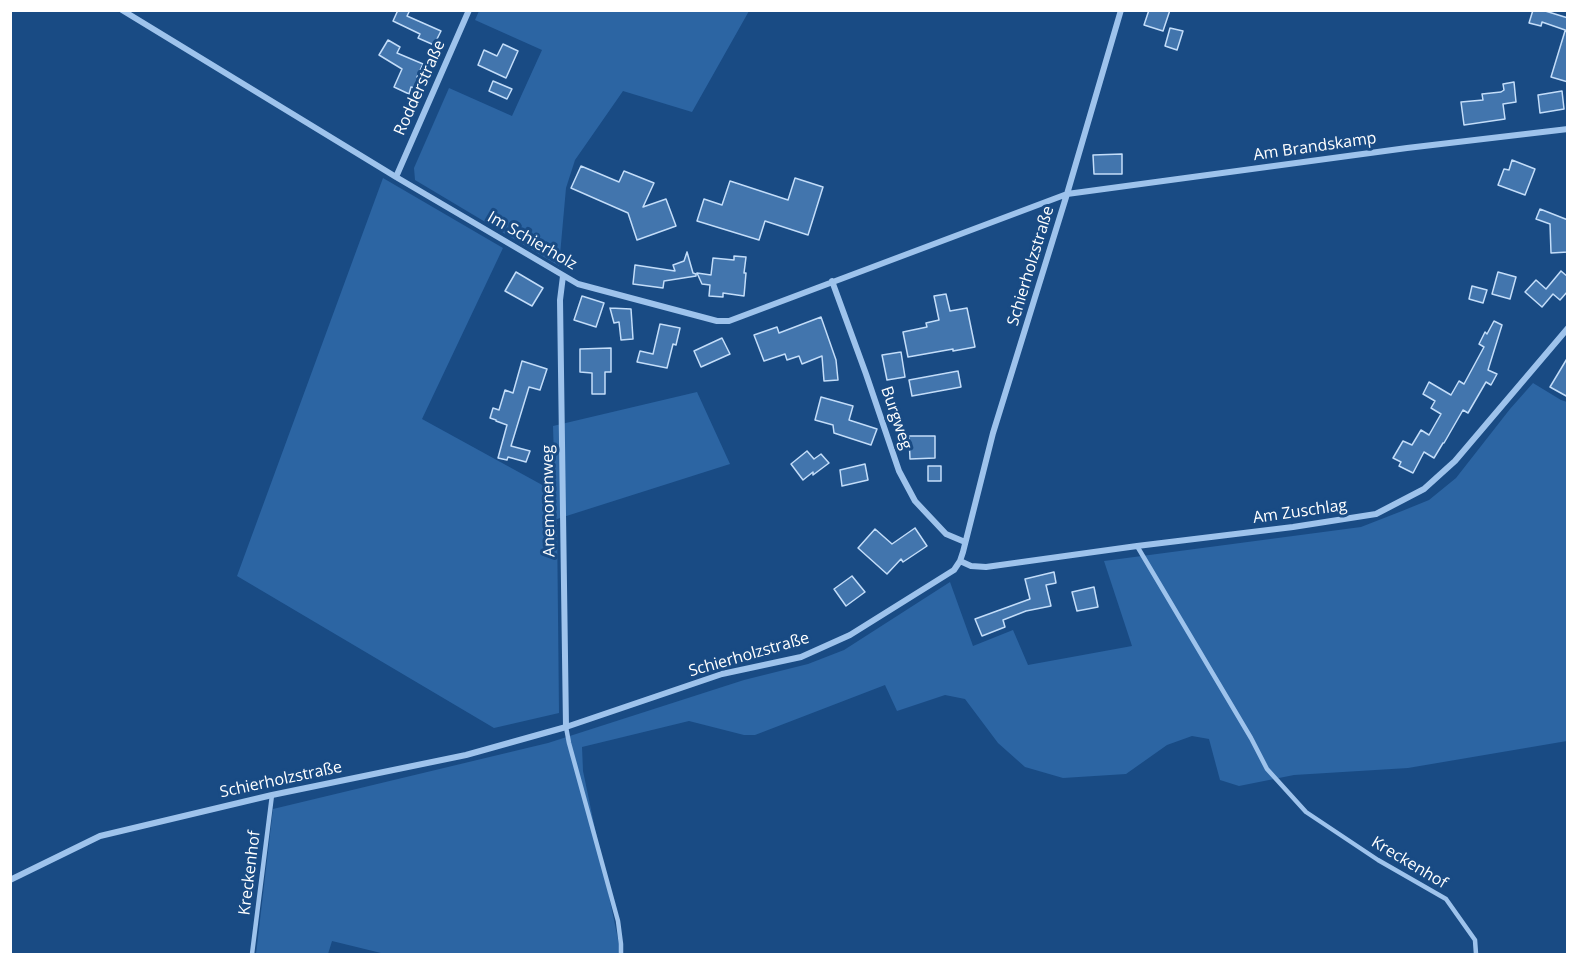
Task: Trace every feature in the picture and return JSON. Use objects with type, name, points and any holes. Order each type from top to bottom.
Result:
[{"type":"street","name":"Im Schierholz","points":[[122,10],[396,177],[578,284],[717,321],[729,321],[1067,194]]},
{"type":"street","name":"Rodderstraße","points":[[396,177],[470,10]]},
{"type":"street","name":"Schierholzstraße","points":[[10,880],[100,836],[272,795],[465,755],[566,727],[722,674],[801,657],[850,636],[954,570],[960,561],[993,433],[1121,10]]},
{"type":"street","name":"Am Brandskamp","points":[[1067,194],[1407,148],[1568,129]]},
{"type":"street","name":"Anemonenweg","points":[[563,276],[560,300],[566,727]]},
{"type":"street","name":"Burgweg","points":[[832,281],[899,471],[915,501],[946,534],[965,542]]},
{"type":"street","name":"Am Zuschlag","points":[[960,561],[971,566],[986,567],[1376,514],[1424,489],[1455,460],[1568,328]]},
{"type":"lane","name":"Kreckenhof","points":[[1137,546],[1268,769],[1306,812],[1378,860],[1446,899],[1475,940],[1476,954]]},
{"type":"lane","points":[[566,727],[615,910],[621,954]]},
{"type":"lane","name":"Kreckenhof","points":[[252,954],[272,795]]},
{"type":"shaded area","points":[[479,10],[749,11],[692,112],[623,91],[575,160],[566,188],[559,266],[415,180],[414,168],[449,88],[512,116],[542,50],[475,20]]},
{"type":"shaded area","points":[[383,178],[503,248],[422,419],[555,492],[553,426],[697,392],[730,464],[557,519],[559,713],[494,728],[237,576]]},
{"type":"shaded area","points":[[1533,383],[1567,402],[1567,741],[1408,768],[1294,775],[1239,786],[1220,780],[1209,739],[1192,736],[1167,745],[1126,774],[1063,778],[1025,767],[998,743],[965,699],[945,695],[897,711],[885,685],[755,735],[744,735],[689,721],[582,747],[583,771],[620,954],[381,954],[332,941],[328,954],[256,954],[273,809],[548,743],[744,680],[808,664],[844,650],[950,582],[973,646],[1013,630],[1028,665],[1132,646],[1104,561],[1361,527],[1429,500],[1456,478]]},
{"type":"building","points":[[398,10],[410,10],[407,16],[441,31],[434,45],[418,38],[420,34],[393,21]]},
{"type":"building","points":[[1149,10],[1170,10],[1163,31],[1144,25]]},
{"type":"building","points":[[1533,10],[1542,10],[1568,18],[1568,31],[1542,22],[1541,26],[1529,23]]},
{"type":"building","points":[[1170,28],[1183,31],[1177,50],[1165,46]]},
{"type":"building","points":[[1565,31],[1568,32],[1568,82],[1551,77]]},
{"type":"building","points":[[388,40],[400,47],[397,53],[423,64],[417,77],[420,78],[415,88],[411,87],[409,94],[394,87],[402,69],[379,55]]},
{"type":"building","points":[[503,44],[518,51],[506,78],[478,65],[484,50],[497,56]]},
{"type":"building","points":[[493,81],[512,89],[507,99],[489,91]]},
{"type":"building","points":[[1514,82],[1516,102],[1503,104],[1505,119],[1464,125],[1461,102],[1483,100],[1482,94],[1501,92],[1504,90],[1503,84]]},
{"type":"building","points":[[1562,91],[1564,109],[1540,113],[1538,95]]},
{"type":"building","points":[[1122,154],[1122,174],[1094,174],[1093,155]]},
{"type":"building","points":[[1512,160],[1535,169],[1525,195],[1498,185],[1504,169],[1509,170]]},
{"type":"building","points":[[581,166],[619,182],[624,171],[654,183],[643,207],[666,199],[676,226],[637,240],[628,213],[571,188]]},
{"type":"building","points":[[795,178],[823,187],[808,235],[765,221],[759,240],[697,221],[704,199],[722,205],[730,181],[788,200]]},
{"type":"building","points":[[1540,209],[1568,220],[1568,252],[1551,253],[1550,224],[1536,219]]},
{"type":"building","points":[[687,252],[696,276],[664,281],[663,288],[633,284],[635,265],[675,271],[673,265],[684,261]]},
{"type":"building","points":[[734,256],[746,257],[744,296],[723,293],[723,297],[709,296],[710,285],[702,284],[697,273],[711,275],[713,258],[734,260]]},
{"type":"building","points":[[1561,271],[1568,277],[1568,291],[1560,300],[1553,294],[1542,307],[1525,292],[1536,280],[1546,289]]},
{"type":"building","points":[[516,272],[543,288],[532,306],[505,291]]},
{"type":"building","points":[[1498,272],[1516,277],[1510,299],[1492,294]]},
{"type":"building","points":[[1472,286],[1487,290],[1483,303],[1469,299]]},
{"type":"building","points":[[946,294],[950,311],[967,308],[975,347],[908,357],[903,332],[927,327],[926,323],[939,320],[934,296]]},
{"type":"building","points":[[582,296],[604,303],[596,327],[574,320]]},
{"type":"building","points":[[610,308],[631,309],[633,339],[621,340],[619,322],[614,323]]},
{"type":"building","points":[[821,317],[836,360],[838,380],[824,381],[822,356],[802,364],[799,356],[787,360],[785,354],[764,361],[754,335],[777,327],[779,333]]},
{"type":"building","points":[[1494,321],[1502,325],[1488,370],[1497,374],[1491,385],[1486,382],[1468,413],[1463,410],[1434,458],[1424,452],[1413,473],[1399,466],[1401,462],[1393,458],[1403,441],[1412,445],[1421,430],[1429,435],[1441,414],[1431,408],[1435,401],[1423,394],[1429,382],[1451,395],[1459,381],[1464,384],[1484,347],[1479,344]]},
{"type":"building","points":[[660,324],[680,328],[667,368],[637,362],[640,351],[653,354]]},
{"type":"building","points":[[722,338],[730,354],[701,367],[694,351]]},
{"type":"building","points":[[611,348],[611,372],[605,372],[605,394],[592,394],[592,373],[580,372],[580,349]]},
{"type":"building","points":[[901,352],[905,377],[887,380],[882,355]]},
{"type":"building","points":[[1568,357],[1568,397],[1550,387]]},
{"type":"building","points":[[522,361],[547,369],[540,390],[529,387],[511,446],[530,451],[526,462],[508,457],[507,460],[498,458],[507,425],[490,418],[493,408],[499,410],[505,390],[513,393]]},
{"type":"building","points":[[958,371],[961,387],[912,396],[909,380]]},
{"type":"building","points":[[821,397],[853,406],[849,420],[877,429],[871,445],[834,433],[833,425],[815,420]]},
{"type":"building","points":[[909,436],[935,436],[935,458],[910,459]]},
{"type":"building","points":[[807,451],[814,459],[821,454],[829,463],[803,480],[791,464]]},
{"type":"building","points":[[865,464],[868,480],[842,486],[840,470]]},
{"type":"building","points":[[928,466],[941,466],[941,481],[928,481]]},
{"type":"building","points":[[915,528],[927,546],[903,562],[901,559],[887,574],[858,548],[875,529],[892,544]]},
{"type":"building","points":[[1054,572],[1056,583],[1046,585],[1051,606],[1026,611],[1003,620],[1005,627],[982,636],[975,619],[1030,599],[1025,579]]},
{"type":"building","points":[[852,576],[865,592],[846,606],[834,589]]},
{"type":"building","points":[[1094,587],[1098,607],[1077,611],[1072,592]]}]
